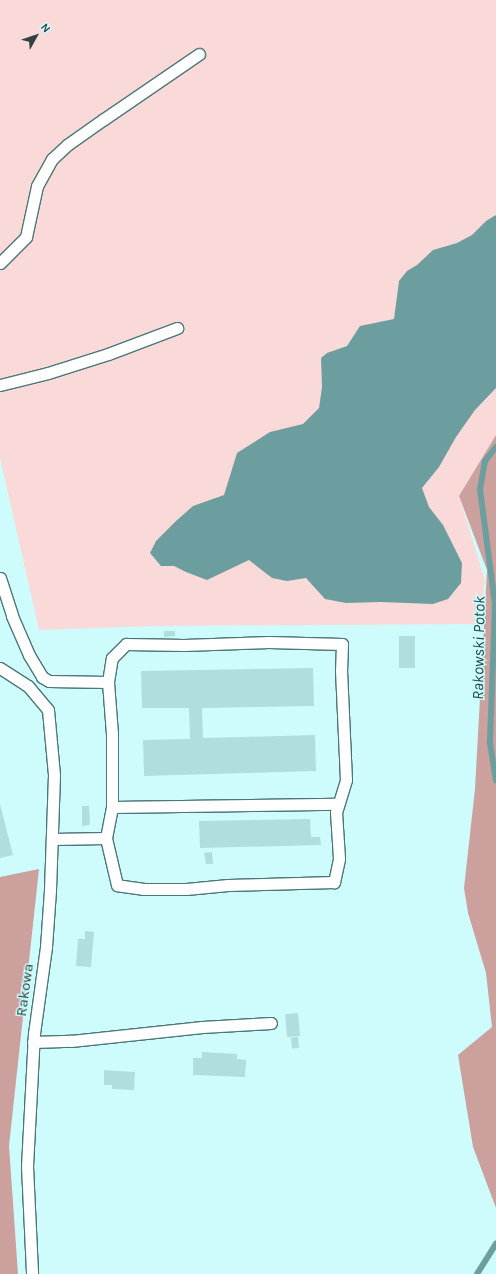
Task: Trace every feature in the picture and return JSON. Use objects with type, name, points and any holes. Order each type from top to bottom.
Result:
[{"type":"lane","points":[[0,263],[26,237],[37,186],[52,160],[67,145],[199,54]]},
{"type":"lane","points":[[0,385],[63,368],[177,328]]},
{"type":"lane","points":[[0,578],[12,616],[29,655],[42,677],[49,681],[108,682]]},
{"type":"lane","points":[[269,642],[342,644],[341,670],[346,780],[338,804],[336,812],[339,859],[334,882],[228,885],[179,889],[144,889],[117,885],[106,838],[112,807],[112,734],[108,682],[112,658],[126,644],[184,645],[269,642]]},
{"type":"lane","name":"Rakowa","points":[[0,668],[28,686],[48,710],[54,774],[46,947],[33,1042],[27,1166],[32,1274]]},
{"type":"lane","points":[[112,807],[338,804]]},
{"type":"lane","points":[[52,839],[106,838]]},
{"type":"lane","points":[[33,1042],[71,1041],[202,1027],[272,1023]]},
{"type":"shaded area","points":[[0,0],[496,0],[496,435],[459,496],[485,580],[479,624],[154,626],[39,630],[0,458]]},
{"type":"shaded area","points":[[496,435],[496,1208],[473,1147],[458,1055],[492,1027],[486,973],[468,913],[464,888],[475,789],[487,570],[459,496]]},
{"type":"shaded area","points":[[39,869],[9,1146],[18,1274],[0,1274],[0,877]]},
{"type":"water","points":[[496,215],[496,388],[475,410],[456,437],[439,467],[422,488],[429,507],[443,525],[462,563],[461,583],[448,599],[433,604],[381,602],[346,603],[325,599],[306,578],[287,581],[272,578],[249,560],[207,580],[174,566],[161,566],[150,553],[156,541],[193,506],[224,495],[237,453],[270,432],[303,424],[319,408],[322,387],[321,358],[327,353],[347,346],[360,326],[394,319],[399,281],[407,271],[417,265],[433,250],[457,243],[472,235],[486,221]]},
{"type":"building","points":[[164,631],[175,631],[175,636],[164,637]]},
{"type":"building","points":[[399,636],[415,636],[415,668],[399,668]]},
{"type":"building","points":[[313,668],[314,706],[202,708],[203,738],[315,735],[316,771],[144,776],[143,740],[190,739],[189,708],[142,708],[141,671]]},
{"type":"building","points":[[0,804],[13,855],[0,858]]},
{"type":"building","points":[[82,806],[89,806],[90,825],[82,826]]},
{"type":"building","points":[[310,819],[311,837],[320,837],[321,845],[200,848],[199,821]]},
{"type":"building","points":[[212,852],[213,864],[206,864],[204,853]]},
{"type":"building","points":[[85,931],[94,932],[91,967],[76,966],[78,939],[85,939]]},
{"type":"building","points":[[298,1013],[300,1036],[287,1037],[285,1014]]},
{"type":"building","points":[[298,1037],[299,1048],[292,1049],[291,1038]]},
{"type":"building","points":[[202,1052],[237,1054],[237,1059],[246,1060],[245,1077],[193,1075],[193,1058],[202,1058]]},
{"type":"building","points":[[104,1070],[135,1072],[134,1090],[112,1089],[112,1085],[104,1085]]},
{"type":"waterway","name":"Rakowski Potok","points":[[496,447],[485,461],[480,489],[495,605],[490,743],[496,781]]},
{"type":"waterway","name":"Rakowski Potok","points":[[477,1274],[496,1243]]}]
